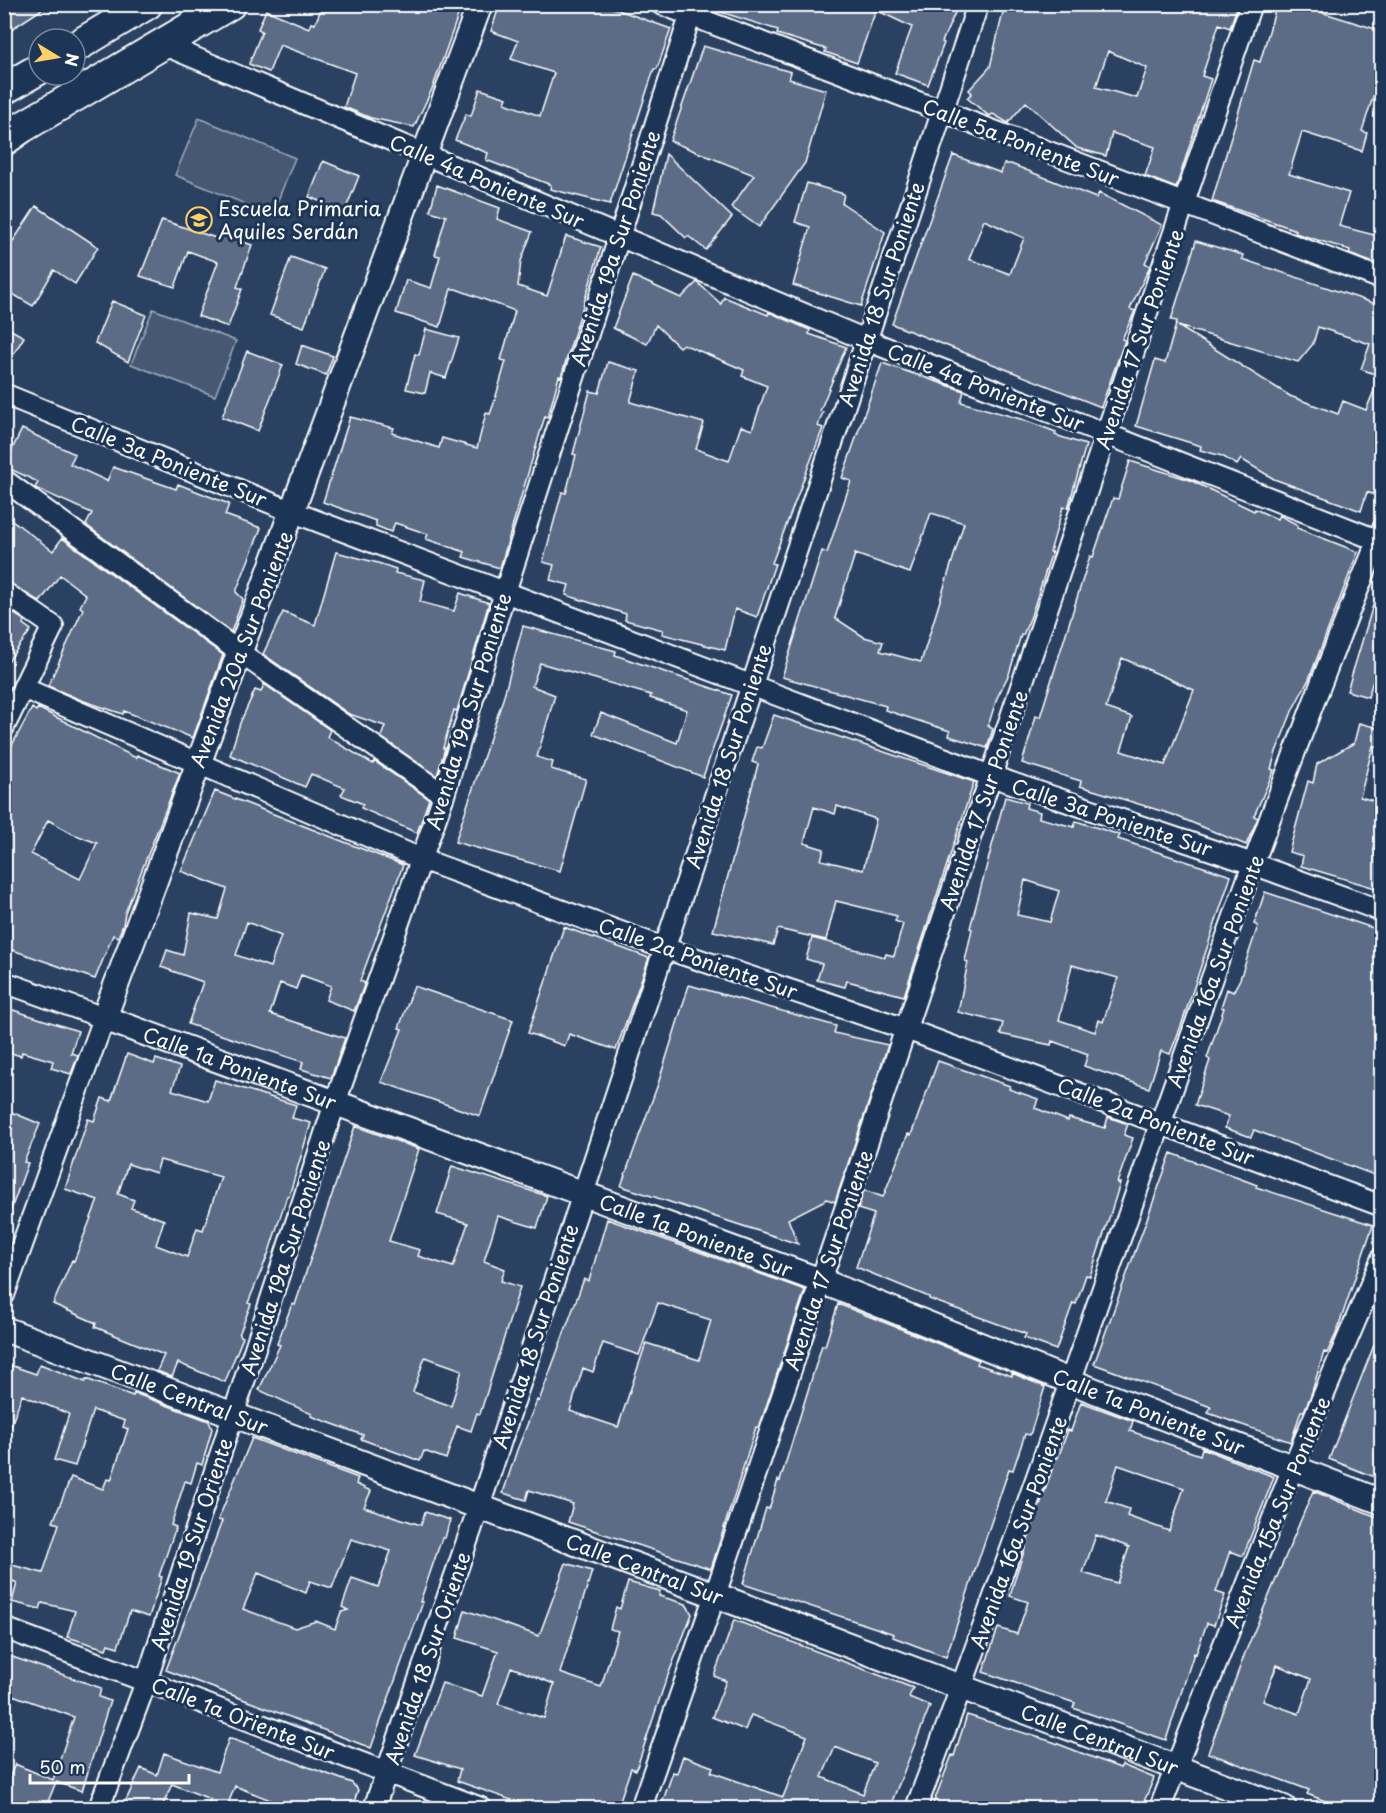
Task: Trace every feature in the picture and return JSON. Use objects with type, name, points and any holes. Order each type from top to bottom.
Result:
[{"type":"main road","points":[[87,40],[147,4]]},
{"type":"main road","points":[[4,141],[21,128],[230,4]]},
{"type":"main road","points":[[4,89],[27,76]]},
{"type":"street","name":"Avenida 20a Sur Poniente","points":[[4,1295],[197,765],[480,4]]},
{"type":"street","name":"Calle 5a Poniente Sur","points":[[661,4],[692,10],[942,112],[1382,279]]},
{"type":"street","name":"Avenida 18 Sur Poniente","points":[[479,1507],[978,4]]},
{"type":"street","name":"Avenida 17 Sur Poniente","points":[[641,1809],[716,1595],[1251,4]]},
{"type":"street","name":"Avenida 19a Sur Poniente","points":[[233,1414],[335,1103],[444,795],[505,592],[692,10]]},
{"type":"street","name":"Calle 4a Poniente Sur","points":[[162,44],[618,238],[866,340],[1106,434],[1380,537]]},
{"type":"street","name":"Calle 3a Poniente Sur","points":[[4,394],[293,512],[991,776],[1254,864],[1382,911]]},
{"type":"street","points":[[4,480],[240,652],[444,795]]},
{"type":"street","name":"Avenida 16a Sur Poniente","points":[[916,1809],[1072,1382],[1161,1122],[1254,864],[1380,537]]},
{"type":"street","points":[[4,592],[53,626],[4,727]]},
{"type":"street","name":"Calle 2a Poniente Sur","points":[[23,688],[197,765],[421,859],[664,948],[906,1029],[1382,1206]]},
{"type":"street","name":"Calle 1a Poniente Sur","points":[[4,982],[821,1281],[1072,1382],[1382,1502]]},
{"type":"street","name":"Avenida 15a Sur Poniente","points":[[1160,1809],[1293,1467],[1382,1258]]},
{"type":"street","name":"Calle Central Sur","points":[[4,1329],[1284,1809]]},
{"type":"street","name":"Avenida 19 Sur Oriente","points":[[99,1809],[146,1682],[233,1414]]},
{"type":"street","name":"Avenida 18 Sur Oriente","points":[[375,1809],[479,1507]]},
{"type":"street","name":"Calle 1a Oriente Sur","points":[[4,1628],[481,1809]]},
{"type":"shaded area","points":[[199,118],[295,158],[272,215],[175,175]]},
{"type":"shaded area","points":[[153,309],[236,341],[215,396],[131,364]]},
{"type":"building","points":[[4,4],[50,4],[4,34]]},
{"type":"building","points":[[323,4],[462,4],[433,87],[414,127],[371,118],[344,107],[355,73],[280,45],[269,72],[249,64],[262,31],[258,29],[266,10],[309,28],[311,23],[315,24]]},
{"type":"building","points":[[500,4],[602,4],[671,29],[657,69],[654,69],[610,204],[550,189],[551,185],[486,160],[488,153],[455,140],[466,114],[471,116],[480,89],[507,98],[505,103],[540,116],[554,73],[511,59],[518,41],[491,31]]},
{"type":"building","points":[[709,4],[959,4],[942,42],[944,43],[928,85],[895,73],[912,27],[876,10],[857,63],[825,52],[826,49],[777,34],[778,30],[708,8]]},
{"type":"building","points":[[1005,4],[1238,4],[1230,28],[1219,24],[1202,76],[1211,79],[1176,188],[1145,176],[1155,147],[1112,133],[1106,156],[1077,148],[1026,102],[1008,123],[993,114],[989,116],[967,98],[972,93],[969,90],[990,67]],"holes":[[[1108,51],[1147,68],[1137,98],[1096,87]]]},
{"type":"building","points":[[1277,4],[1324,4],[1321,12],[1382,31],[1382,69],[1362,131],[1367,133],[1362,151],[1302,132],[1289,174],[1349,193],[1339,226],[1382,237],[1382,266],[1349,254],[1350,250],[1295,233],[1296,230],[1212,201],[1254,60],[1260,62]]},
{"type":"building","points":[[703,46],[791,72],[789,79],[826,90],[805,163],[759,227],[731,207],[754,175],[670,141]]},
{"type":"building","points":[[666,154],[732,217],[706,250],[688,236],[686,238],[661,214],[653,212]]},
{"type":"building","points":[[953,155],[1001,173],[1004,164],[1011,164],[1096,198],[1099,193],[1162,225],[1145,263],[1150,266],[1130,309],[1135,311],[1122,339],[1125,340],[1101,407],[892,324]],"holes":[[[984,220],[1024,238],[1010,274],[969,259]]]},
{"type":"building","points":[[323,161],[359,176],[345,211],[309,197]]},
{"type":"building","points":[[807,183],[844,194],[842,203],[885,232],[861,306],[793,285],[810,227],[795,222]]},
{"type":"building","points":[[437,185],[500,208],[497,219],[532,232],[521,261],[518,286],[547,296],[566,236],[601,247],[548,417],[545,416],[500,568],[463,557],[465,552],[426,539],[428,534],[395,523],[391,532],[376,526],[376,521],[323,502],[350,417],[394,428],[392,433],[439,448],[442,438],[477,448],[486,413],[490,414],[494,403],[506,361],[501,360],[515,311],[451,289],[440,327],[396,313],[406,280],[431,288],[440,256],[435,255],[446,216],[430,211]]},
{"type":"building","points":[[36,206],[98,247],[75,284],[54,270],[33,306],[4,289],[4,255]]},
{"type":"building","points":[[162,220],[216,238],[218,233],[252,245],[237,287],[242,289],[228,327],[198,316],[218,262],[188,251],[175,287],[140,276]]},
{"type":"building","points":[[1196,241],[1243,255],[1242,259],[1382,306],[1382,485],[1377,496],[1367,492],[1361,511],[1274,479],[1241,459],[1237,465],[1222,456],[1200,450],[1201,446],[1136,426],[1155,360],[1165,363],[1177,321],[1171,320]],"holes":[[[1178,326],[1298,362],[1313,344],[1318,327],[1370,344],[1361,369],[1380,376],[1366,410],[1343,401],[1338,414],[1290,396]]]},
{"type":"building","points":[[291,257],[325,269],[304,327],[270,315]]},
{"type":"building","points":[[633,276],[681,298],[697,282],[721,304],[724,297],[768,315],[769,312],[810,330],[809,334],[846,347],[820,411],[823,412],[818,426],[823,428],[772,563],[775,564],[757,617],[735,609],[725,650],[662,634],[663,630],[625,620],[626,614],[566,595],[569,585],[550,580],[554,565],[543,562],[562,492],[566,493],[576,455],[573,454],[590,391],[599,393],[608,362],[639,371],[630,402],[704,423],[696,449],[729,461],[741,426],[752,430],[767,386],[742,376],[744,370],[683,344],[679,347],[656,325],[647,344],[613,328]]},
{"type":"building","points":[[112,301],[146,315],[128,362],[95,343]]},
{"type":"building","points":[[4,326],[24,337],[4,370]]},
{"type":"building","points":[[426,329],[459,338],[446,378],[430,373],[425,393],[406,389],[415,354],[419,355]]},
{"type":"building","points":[[302,345],[333,356],[326,375],[296,364]]},
{"type":"building","points":[[247,351],[283,365],[258,431],[222,417]]},
{"type":"building","points":[[882,363],[964,391],[961,402],[1024,420],[1056,432],[1055,435],[1086,445],[1068,508],[1063,507],[1050,552],[1052,552],[1031,616],[1021,635],[1009,674],[997,698],[988,726],[993,729],[987,748],[949,736],[950,731],[885,710],[886,706],[782,677],[822,551],[827,553],[851,481],[842,478]],"holes":[[[931,513],[964,523],[921,662],[880,651],[883,642],[864,637],[835,618],[855,554],[910,573]]]},
{"type":"building","points":[[22,429],[75,454],[70,464],[107,481],[113,467],[176,489],[178,484],[229,504],[225,515],[261,528],[236,592],[243,599],[231,632],[86,525],[92,513],[35,488],[38,482],[4,466]]},
{"type":"building","points":[[1130,461],[1190,480],[1254,511],[1255,509],[1277,519],[1279,515],[1298,525],[1297,528],[1358,552],[1309,679],[1293,709],[1276,752],[1271,769],[1274,770],[1254,816],[1258,818],[1246,845],[1171,814],[1080,786],[1081,781],[1022,763],[1036,716],[1040,717],[1090,556],[1093,557],[1113,498],[1118,499]],"holes":[[[1122,658],[1194,690],[1165,765],[1121,751],[1132,717],[1106,708]]]},
{"type":"building","points":[[4,514],[53,551],[62,538],[223,655],[193,738],[124,711],[123,714],[48,686],[83,609],[80,607],[86,595],[60,575],[40,602],[4,580]]},
{"type":"building","points":[[336,552],[396,569],[395,573],[425,580],[420,602],[454,611],[460,593],[489,603],[457,711],[454,710],[437,776],[381,737],[385,726],[349,714],[263,654],[283,612],[315,625]]},
{"type":"building","points":[[1377,592],[1382,593],[1382,652],[1368,697],[1347,691]]},
{"type":"building","points":[[4,607],[25,621],[23,624],[31,630],[4,667]]},
{"type":"building","points":[[523,626],[616,651],[615,655],[732,695],[703,777],[593,734],[601,713],[677,743],[687,710],[650,698],[651,695],[540,663],[532,686],[555,695],[537,757],[553,762],[551,769],[586,779],[560,871],[455,842],[503,699]]},
{"type":"building","points":[[264,684],[330,730],[327,737],[373,764],[374,761],[429,799],[417,833],[361,808],[363,804],[341,795],[345,788],[311,774],[305,787],[230,755],[240,723],[255,690],[261,692]]},
{"type":"building","points":[[32,708],[36,711],[38,708],[136,758],[137,755],[180,773],[125,913],[123,925],[118,937],[113,935],[95,979],[4,947],[4,760]],"holes":[[[48,820],[73,834],[97,843],[80,879],[31,854]]]},
{"type":"building","points":[[774,715],[974,782],[904,996],[847,981],[845,987],[817,980],[822,964],[806,959],[812,938],[885,957],[886,954],[894,956],[903,924],[895,921],[897,916],[836,901],[826,940],[778,929],[773,945],[713,931],[758,764],[752,762],[757,747],[762,748]],"holes":[[[837,806],[876,819],[863,870],[821,860],[824,849],[804,843],[814,807],[835,814]]]},
{"type":"building","points":[[1359,723],[1382,729],[1382,748],[1373,746],[1360,797],[1382,803],[1382,890],[1301,866],[1303,856],[1289,852],[1308,781],[1313,783],[1317,764],[1354,743]]},
{"type":"building","points":[[215,791],[403,865],[360,981],[365,983],[354,1011],[326,1000],[331,986],[301,975],[296,989],[280,983],[270,1014],[345,1038],[331,1078],[301,1069],[303,1062],[188,1024],[203,982],[161,967],[167,950],[183,955],[191,913],[218,919],[227,889],[181,871]],"holes":[[[247,922],[281,936],[270,967],[236,955]]]},
{"type":"building","points":[[1005,797],[1027,803],[1026,808],[1040,812],[1039,818],[1074,827],[1076,821],[1120,835],[1118,839],[1231,876],[1181,1026],[1170,1054],[1161,1051],[1149,1088],[1084,1066],[1088,1054],[1052,1041],[1051,1045],[1000,1034],[1003,1023],[958,1012],[968,962],[965,961],[972,929],[970,928]],"holes":[[[1025,880],[1059,891],[1050,922],[1017,915]],[[1072,965],[1118,978],[1103,1022],[1099,1020],[1095,1032],[1059,1020]]]},
{"type":"building","points":[[1265,892],[1382,931],[1382,1178],[1254,1130],[1251,1137],[1225,1128],[1229,1116],[1195,1105],[1210,1060],[1207,1058],[1224,1008],[1221,1007],[1227,989],[1233,992],[1240,979],[1258,926],[1254,924]]},
{"type":"building","points":[[564,927],[649,958],[616,1050],[569,1034],[565,1046],[528,1033]]},
{"type":"building","points":[[689,985],[836,1026],[834,1033],[888,1045],[835,1202],[827,1199],[788,1219],[798,1244],[621,1186],[658,1084]]},
{"type":"building","points":[[414,986],[513,1020],[480,1116],[381,1082],[402,1029],[399,1028]]},
{"type":"building","points":[[10,1009],[78,1031],[71,1053],[78,1055],[71,1074],[51,1068],[53,1061],[22,1052],[21,1056],[4,1051],[4,1023]]},
{"type":"building","points":[[127,1054],[154,1064],[156,1059],[180,1067],[172,1090],[208,1101],[215,1080],[296,1105],[292,1118],[311,1123],[289,1196],[287,1196],[269,1252],[248,1303],[251,1304],[239,1335],[243,1337],[225,1382],[178,1363],[172,1377],[157,1371],[164,1355],[95,1327],[96,1323],[53,1304],[72,1260],[74,1261],[98,1200],[65,1189],[88,1119],[94,1121],[102,1098],[111,1101]],"holes":[[[160,1160],[221,1177],[203,1230],[197,1228],[187,1257],[156,1245],[164,1220],[131,1208],[134,1200],[118,1194],[128,1164],[156,1173]]]},
{"type":"building","points":[[938,1061],[1010,1086],[1009,1089],[1038,1099],[1035,1108],[1068,1121],[1069,1118],[1105,1128],[1108,1117],[1128,1124],[1124,1135],[1133,1138],[1117,1183],[1120,1183],[1111,1212],[1090,1276],[1086,1275],[1076,1304],[1073,1303],[1056,1350],[1024,1338],[1026,1334],[929,1299],[929,1297],[856,1267],[874,1214],[858,1209],[864,1190],[883,1197],[908,1134],[911,1135]]},
{"type":"building","points":[[4,1109],[40,1124],[24,1162],[28,1163],[6,1223]]},
{"type":"building","points":[[355,1126],[419,1149],[389,1241],[420,1250],[418,1256],[453,1267],[468,1223],[437,1214],[452,1166],[547,1196],[537,1228],[498,1216],[484,1261],[505,1269],[501,1281],[520,1287],[480,1414],[477,1413],[471,1431],[457,1426],[446,1459],[424,1451],[420,1461],[361,1439],[363,1435],[311,1416],[312,1414],[259,1390],[280,1345],[277,1344],[292,1304],[295,1305]],"holes":[[[425,1357],[462,1370],[451,1406],[413,1392]]]},
{"type":"building","points":[[1171,1153],[1257,1185],[1256,1187],[1373,1225],[1336,1334],[1327,1353],[1324,1352],[1311,1395],[1304,1411],[1301,1411],[1291,1442],[1208,1413],[1211,1407],[1094,1364]]},
{"type":"building","points":[[607,1219],[805,1290],[759,1428],[756,1427],[711,1569],[568,1522],[573,1504],[529,1490],[526,1500],[503,1493],[517,1450],[537,1400],[539,1401],[584,1279],[589,1281]],"holes":[[[658,1303],[711,1320],[699,1360],[646,1343],[618,1427],[570,1411],[583,1368],[593,1372],[603,1343],[639,1355]]]},
{"type":"building","points":[[838,1304],[979,1360],[977,1364],[1012,1376],[1012,1373],[1045,1387],[1030,1435],[1025,1434],[1013,1470],[1009,1469],[946,1657],[893,1637],[894,1634],[743,1584],[766,1508],[769,1509],[778,1480],[780,1481],[822,1345],[825,1346]]},
{"type":"building","points":[[1380,1330],[1382,1330],[1382,1480],[1329,1459]]},
{"type":"building","points":[[4,1363],[36,1374],[40,1364],[85,1382],[86,1379],[133,1396],[134,1393],[209,1421],[212,1429],[202,1465],[197,1463],[191,1483],[185,1481],[171,1525],[176,1527],[159,1576],[162,1577],[149,1617],[130,1611],[118,1647],[108,1644],[106,1649],[67,1637],[75,1611],[42,1603],[40,1609],[12,1602],[17,1583],[4,1577],[4,1563],[43,1573],[59,1524],[53,1522],[71,1477],[103,1489],[107,1479],[111,1480],[128,1429],[123,1427],[125,1421],[93,1410],[75,1466],[54,1460],[69,1414],[22,1395],[7,1437],[4,1437]]},
{"type":"building","points":[[1081,1402],[1133,1421],[1130,1431],[1200,1455],[1202,1448],[1274,1477],[1243,1556],[1230,1551],[1216,1592],[1225,1595],[1214,1625],[1207,1623],[1196,1654],[1194,1653],[1166,1740],[1073,1708],[1075,1703],[983,1672],[998,1628],[1017,1634],[1028,1602],[1010,1596],[1056,1458],[1058,1458],[1068,1430],[1071,1431]],"holes":[[[1118,1465],[1184,1488],[1169,1531],[1127,1516],[1129,1509],[1106,1501]],[[1096,1535],[1129,1547],[1117,1583],[1083,1573]]]},
{"type":"building","points":[[252,1438],[358,1478],[356,1484],[371,1491],[364,1507],[421,1525],[425,1512],[450,1520],[371,1748],[166,1670],[222,1521],[218,1520]],"holes":[[[351,1539],[391,1551],[378,1587],[352,1578],[342,1607],[348,1610],[341,1612],[335,1629],[316,1621],[295,1628],[243,1609],[258,1573],[306,1593],[310,1581],[332,1588]]]},
{"type":"building","points":[[1313,1491],[1382,1519],[1382,1809],[1346,1809],[1307,1794],[1309,1790],[1208,1753],[1245,1653]],"holes":[[[1277,1665],[1311,1679],[1299,1714],[1263,1701]]]},
{"type":"building","points":[[566,1563],[592,1571],[560,1673],[601,1687],[618,1631],[610,1629],[616,1607],[620,1609],[628,1582],[660,1591],[659,1596],[686,1604],[692,1614],[665,1683],[636,1770],[631,1768],[617,1809],[537,1809],[457,1781],[460,1769],[415,1755],[442,1683],[482,1696],[498,1651],[457,1638],[465,1610],[539,1636]],"holes":[[[511,1667],[554,1684],[544,1718],[498,1704]]]},
{"type":"building","points":[[734,1620],[913,1688],[909,1697],[930,1706],[891,1804],[898,1809],[660,1809],[673,1772],[677,1773],[683,1756],[713,1767],[711,1772],[783,1797],[807,1736],[751,1715],[745,1730],[712,1717],[726,1681],[714,1676]],"holes":[[[835,1747],[875,1763],[863,1794],[822,1777]]]},
{"type":"building","points":[[4,1654],[101,1688],[99,1697],[110,1701],[82,1791],[56,1782],[45,1809],[4,1809],[4,1790],[15,1764],[53,1780],[74,1717],[4,1692]]},
{"type":"building","points":[[967,1715],[1053,1742],[1120,1768],[1122,1765],[1154,1778],[1141,1809],[931,1809],[952,1755],[954,1756]]},
{"type":"building","points":[[229,1738],[352,1783],[358,1790],[352,1809],[293,1809],[235,1786],[226,1809],[206,1809],[210,1799],[172,1784],[161,1809],[122,1809],[141,1768],[157,1775],[164,1753],[217,1772]]},
{"type":"place","name":"Escuela Primaria Aquiles Serdán","points":[[199,220]]}]
